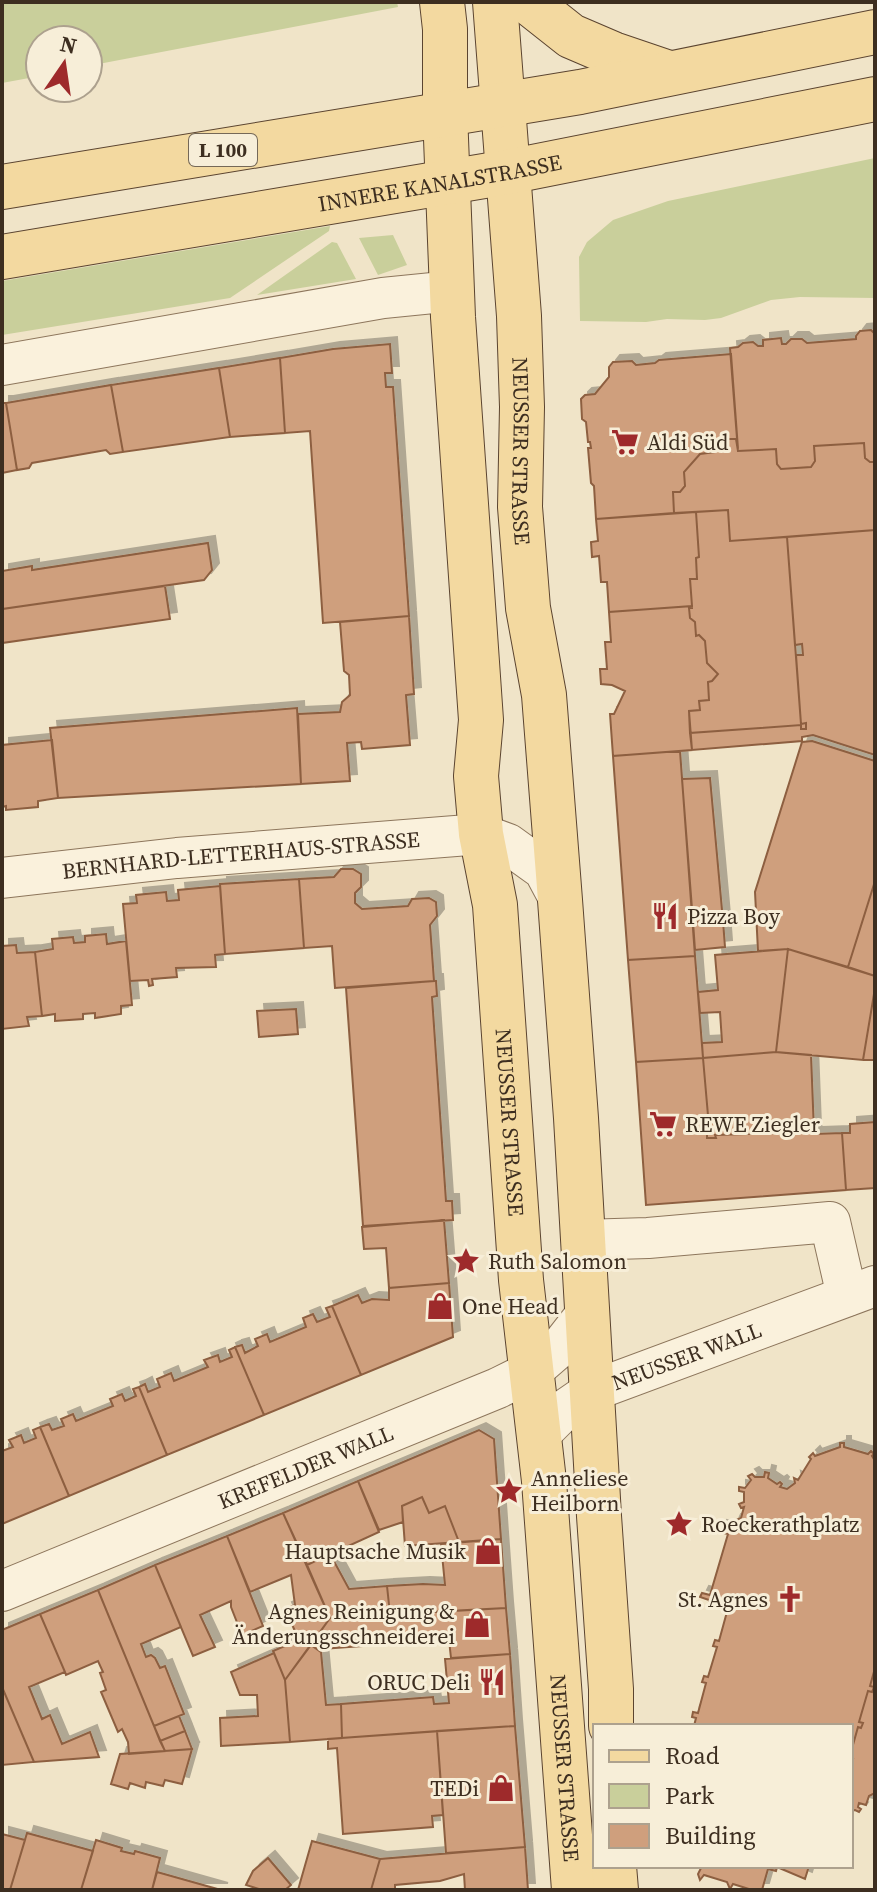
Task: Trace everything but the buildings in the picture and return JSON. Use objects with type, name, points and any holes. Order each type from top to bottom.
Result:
[{"type":"main road","name":"NEUSSER STRASSE","points":[[442,2],[453,291],[481,720],[476,776],[481,834],[495,905],[521,1280],[544,1481],[574,1890]]},
{"type":"main road","name":"NEUSSER STRASSE","points":[[495,2],[519,316],[522,407],[520,507],[528,608],[544,695],[560,900],[575,1103],[611,1724]]},
{"type":"main road","points":[[528,2],[571,36],[671,74]]},
{"type":"main road","name":"L 100","points":[[2,187],[580,92],[875,32]]},
{"type":"main road","name":"INNERE KANALSTRASSE","points":[[2,257],[508,172],[875,99]]},
{"type":"main road","points":[[481,720],[487,731],[501,741],[513,743],[527,741],[537,735],[546,721]]},
{"type":"main road","name":"NEUSSER STRASSE","points":[[614,1868],[616,1890]]},
{"type":"street","points":[[2,365],[383,298],[453,291]]},
{"type":"street","name":"BERNHARD-LETTERHAUS-STRASSE","points":[[2,878],[177,858],[481,834]]},
{"type":"street","name":"NEUSSER STRASSE","points":[[481,834],[508,844],[544,870],[560,900]]},
{"type":"street","name":"NEUSSER WALL","points":[[539,1435],[563,1411],[592,1391],[861,1291],[830,1222],[648,1238],[582,1240]]},
{"type":"street","name":"KREFELDER WALL","points":[[2,1591],[498,1388],[532,1371],[562,1345],[587,1313]]},
{"type":"green space","points":[[2,2],[397,2],[398,7],[104,63],[104,24],[24,24],[24,79],[2,83]]},
{"type":"green space","points":[[875,158],[875,298],[800,297],[771,300],[721,318],[705,320],[580,321],[579,257],[587,242],[613,220],[668,201]]},
{"type":"green space","points":[[330,226],[329,231],[230,298],[2,335],[2,281]]},
{"type":"green space","points":[[393,235],[407,265],[378,275],[359,238]]},
{"type":"green space","points":[[332,242],[337,243],[356,279],[257,295]]},
{"type":"place","name":"Aldi Süd","points":[[625,442]]},
{"type":"place","name":"Pizza Boy","points":[[665,916]]},
{"type":"place","name":"REWE Ziegler","points":[[663,1124]]},
{"type":"place","name":"Ruth Salomon","points":[[466,1261]]},
{"type":"place","name":"One Head","points":[[440,1306]]},
{"type":"place","name":"Anneliese Heilborn","points":[[509,1491]]},
{"type":"place","name":"Roeckerathplatz","points":[[679,1524]]},
{"type":"place","name":"Hauptsache Musik","points":[[488,1551]]},
{"type":"place","name":"St. Agnes","points":[[790,1599]]},
{"type":"place","name":"Agnes Reinigung & Änderungsschneiderei","points":[[477,1624]]},
{"type":"place","name":"ORUC Deli","points":[[492,1682]]},
{"type":"place","name":"TEDi","points":[[501,1788]]}]
